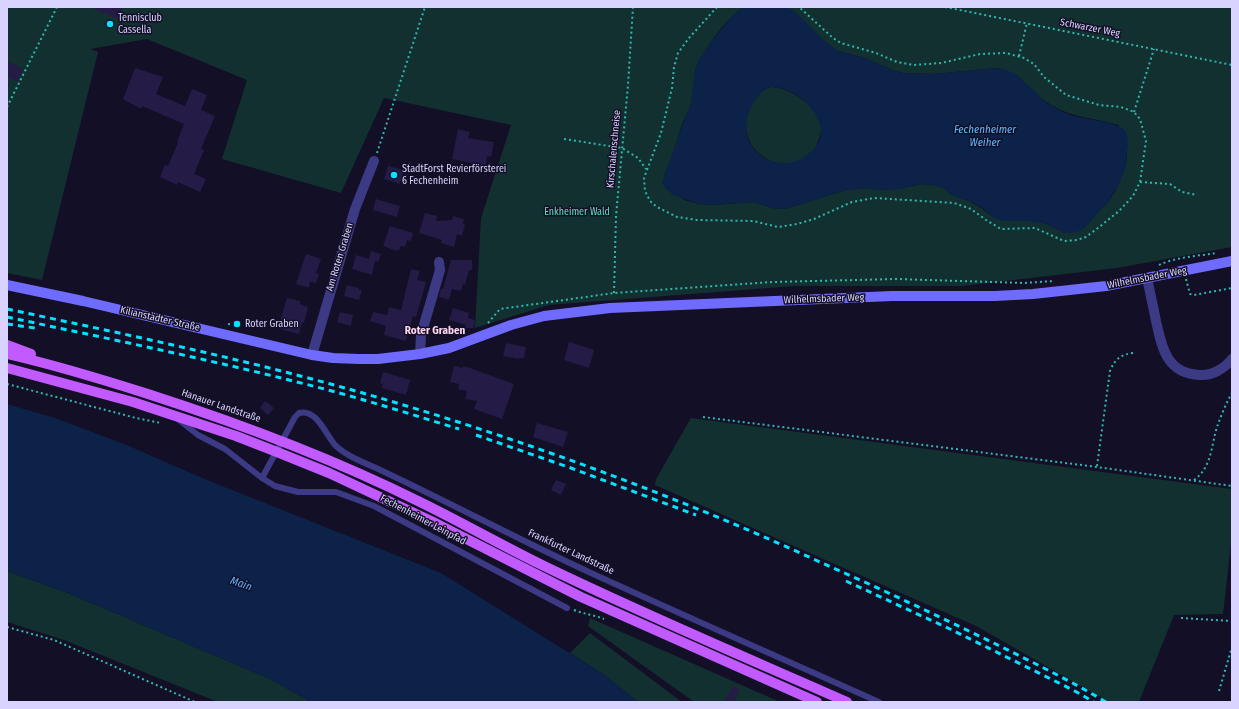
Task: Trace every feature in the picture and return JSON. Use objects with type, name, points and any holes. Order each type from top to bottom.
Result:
[{"type":"main road","points":[[7,346],[34,355],[53,365]]},
{"type":"main road","name":"Hanauer Landstraße","points":[[7,354],[53,365],[194,409],[283,440],[419,501],[529,558],[591,588],[847,702]]},
{"type":"main road","points":[[7,368],[171,414],[236,436],[277,452],[355,485],[430,520],[581,597],[817,702]]},
{"type":"main road","points":[[7,372],[31,374]]},
{"type":"street","name":"Am Roten Graben","points":[[312,355],[355,210],[374,161]]},
{"type":"street","name":"Wilhelmsbader Weg","points":[[312,355],[333,358],[378,359],[420,354],[449,348],[511,325],[544,316],[610,308],[892,296],[995,296],[1032,294],[1106,286],[1232,260]]},
{"type":"street","points":[[420,354],[421,335],[440,270],[440,262]]},
{"type":"street","points":[[1147,278],[1163,350],[1169,360],[1179,369],[1191,375],[1204,376],[1214,373],[1227,366],[1232,359]]},
{"type":"street","name":"Kilianstädter Straße","points":[[7,285],[312,355]]},
{"type":"lane","name":"Frankfurter Landstraße","points":[[283,440],[295,417],[299,414],[307,413],[317,420],[335,445],[360,461],[415,486],[520,540],[592,574],[879,702]]},
{"type":"lane","name":"Fechenheimer Leinpfad","points":[[171,414],[198,435],[225,449],[262,478],[275,486],[298,492],[336,492],[374,506],[567,608]]},
{"type":"lane","points":[[262,478],[283,440]]},
{"type":"path","points":[[7,107],[9,100],[57,7]]},
{"type":"path","points":[[374,161],[425,7]]},
{"type":"path","name":"Kirschalenschneise","points":[[614,293],[616,216],[628,85],[633,7]]},
{"type":"path","points":[[717,7],[689,38],[678,54],[674,68],[672,88],[660,133],[644,178],[645,191],[650,201],[657,207],[677,217],[697,220],[753,221],[778,227],[803,223],[852,202],[874,198],[954,202],[971,209],[986,220],[1001,228],[1035,228],[1064,241],[1077,240],[1086,237],[1119,211],[1133,196],[1140,182],[1146,141],[1140,120],[1134,112],[1121,107],[1092,103],[1066,94],[1044,78],[1034,64],[1019,56],[1006,53],[980,54],[941,63],[914,65],[897,62],[876,53],[841,43],[833,38],[799,7]]},
{"type":"path","name":"Schwarzer Weg","points":[[945,7],[1232,65]]},
{"type":"path","points":[[1019,56],[1027,23]]},
{"type":"path","points":[[1134,112],[1154,49]]},
{"type":"path","points":[[564,140],[622,148],[638,158],[646,169]]},
{"type":"path","points":[[1140,182],[1170,184],[1182,192],[1197,195]]},
{"type":"path","points":[[1154,267],[1165,262],[1182,258],[1217,253]]},
{"type":"path","points":[[1182,258],[1190,294],[1194,295],[1232,288]]},
{"type":"path","points":[[485,326],[500,309],[614,293],[772,282],[897,279],[1024,283],[1054,281]]},
{"type":"path","points":[[225,324],[239,326]]},
{"type":"path","points":[[1097,467],[1110,371],[1118,358],[1125,354],[1134,354]]},
{"type":"path","points":[[7,384],[136,418],[163,423]]},
{"type":"path","points":[[1193,480],[1205,469],[1217,426],[1232,393]]},
{"type":"path","points":[[703,417],[1097,467],[1232,486]]},
{"type":"path","points":[[1181,618],[1232,621]]},
{"type":"path","points":[[7,627],[54,640],[195,702]]},
{"type":"path","points":[[1219,691],[1232,647]]},
{"type":"green space","name":"Enkheimer Wald","points":[[7,7],[745,7],[739,10],[724,25],[703,53],[696,68],[691,104],[681,127],[664,176],[684,200],[699,204],[713,205],[755,202],[771,208],[785,209],[846,190],[866,188],[879,190],[898,189],[921,184],[933,185],[944,188],[950,194],[969,201],[990,215],[1044,223],[1065,233],[1084,228],[1115,192],[1125,168],[1127,156],[1118,125],[1061,110],[1045,101],[1015,75],[997,68],[934,74],[903,73],[892,70],[865,58],[838,51],[824,41],[786,7],[1232,7],[1232,247],[1117,268],[962,286],[795,286],[549,305],[475,328],[481,218],[511,125],[384,98],[341,193],[222,159],[247,80],[147,39],[90,49],[98,52],[42,280],[7,273]]},
{"type":"green space","points":[[771,87],[786,90],[802,99],[815,112],[819,119],[821,130],[817,145],[810,153],[798,161],[785,164],[773,162],[762,156],[753,147],[747,135],[746,122],[750,108],[764,90]]},
{"type":"green space","points":[[691,418],[1232,489],[1232,535],[1223,614],[1174,615],[1139,702],[1109,702],[976,626],[655,485],[656,479]]},
{"type":"green space","points":[[7,571],[68,593],[270,679],[311,702],[218,702],[64,640],[7,622]]},
{"type":"green space","points":[[590,618],[780,702],[694,702],[588,626]]},
{"type":"green space","points":[[590,633],[682,702],[638,702],[603,674],[570,653]]},
{"type":"water","name":"Fechenheimer Weiher","points":[[741,8],[788,8],[797,13],[824,41],[838,51],[865,58],[892,70],[903,73],[934,74],[997,68],[1007,70],[1017,75],[1047,103],[1061,111],[1074,116],[1110,123],[1124,129],[1127,135],[1128,144],[1125,168],[1119,184],[1107,203],[1084,228],[1071,233],[1065,233],[1044,223],[996,219],[981,207],[950,194],[944,188],[933,185],[921,184],[898,189],[879,190],[866,188],[846,190],[785,209],[771,208],[755,202],[713,205],[699,204],[673,195],[662,183],[691,103],[694,76],[699,59],[733,15]],"holes":[[[771,87],[782,88],[793,93],[812,109],[821,130],[819,141],[812,151],[799,160],[785,163],[772,161],[761,155],[752,146],[747,134],[747,120],[752,105],[758,96]]]},
{"type":"water","name":"Main","points":[[7,404],[55,418],[129,446],[207,480],[441,573],[603,674],[638,702],[311,702],[270,679],[68,593],[7,571]]},
{"type":"building","points":[[90,7],[123,7],[118,19]]},
{"type":"building","points":[[7,61],[23,69],[17,82],[7,76]]},
{"type":"building","points":[[135,68],[163,77],[156,94],[185,106],[192,89],[207,95],[201,110],[215,116],[201,149],[204,150],[194,174],[206,179],[200,192],[178,182],[177,185],[160,177],[165,165],[168,166],[184,124],[142,106],[141,109],[123,99]]},
{"type":"building","points":[[458,129],[470,132],[468,138],[494,142],[491,157],[487,156],[486,166],[452,159]]},
{"type":"building","name":"StadtForst Revierförsterei 6 Fechenheim","points":[[388,166],[404,170],[400,184],[384,179]]},
{"type":"building","points":[[376,199],[400,206],[397,217],[373,210]]},
{"type":"building","points":[[425,213],[437,216],[436,221],[452,220],[453,216],[464,219],[463,224],[465,224],[462,236],[457,234],[454,247],[441,243],[442,240],[419,233]]},
{"type":"building","points":[[390,226],[413,233],[411,241],[407,240],[405,247],[401,246],[397,251],[383,246]]},
{"type":"building","points":[[371,251],[381,254],[378,262],[375,261],[372,275],[352,269],[356,255],[369,259]]},
{"type":"building","points":[[306,254],[321,259],[316,273],[319,274],[316,283],[310,282],[309,288],[296,284]]},
{"type":"building","points":[[451,260],[472,260],[472,270],[469,270],[465,285],[463,284],[461,291],[452,289],[449,300],[439,297],[441,289],[443,289]]},
{"type":"building","points":[[411,269],[420,271],[417,280],[426,282],[416,317],[413,316],[406,341],[384,335],[386,326],[370,321],[373,312],[387,315],[389,307],[401,310]]},
{"type":"building","points":[[347,285],[362,290],[359,300],[344,296]]},
{"type":"building","points":[[287,298],[300,301],[300,304],[308,307],[304,323],[302,322],[299,334],[280,329],[282,322],[280,321]]},
{"type":"building","points":[[453,308],[469,313],[468,318],[475,320],[474,328],[465,328],[466,325],[449,320]]},
{"type":"building","points":[[340,312],[353,315],[351,326],[337,322]]},
{"type":"building","points":[[569,342],[594,350],[589,368],[564,360]]},
{"type":"building","points":[[506,343],[526,347],[524,358],[519,359],[503,356]]},
{"type":"building","points":[[454,366],[470,368],[514,384],[502,419],[474,409],[477,401],[465,399],[467,391],[458,389],[459,384],[450,382]]},
{"type":"building","points":[[383,372],[410,380],[406,395],[382,388],[383,384],[380,383]]},
{"type":"building","points":[[265,401],[274,408],[268,415],[260,408]]},
{"type":"building","points":[[537,423],[568,432],[563,447],[533,437]]},
{"type":"building","points":[[556,480],[566,484],[561,495],[551,490]]},
{"type":"building","points":[[733,686],[740,690],[733,702],[724,702]]},
{"type":"railway","points":[[7,309],[177,346],[345,388],[444,417],[590,467],[687,504],[887,592],[1060,676],[1106,702]]},
{"type":"railway","points":[[7,317],[175,353],[259,373],[343,394],[459,429]]},
{"type":"railway","points":[[7,324],[35,328]]},
{"type":"railway","points":[[476,435],[571,468],[696,515]]},
{"type":"railway","points":[[846,581],[950,629],[1073,690],[1094,702]]},
{"type":"place","name":"Tennisclub Cassella","points":[[110,24]]},
{"type":"place","name":"StadtForst Revierförsterei 6 Fechenheim","points":[[394,175]]},
{"type":"place","name":"Roter Graben","points":[[237,324]]},
{"type":"district","name":"Roter Graben","points":[[435,331]]}]
